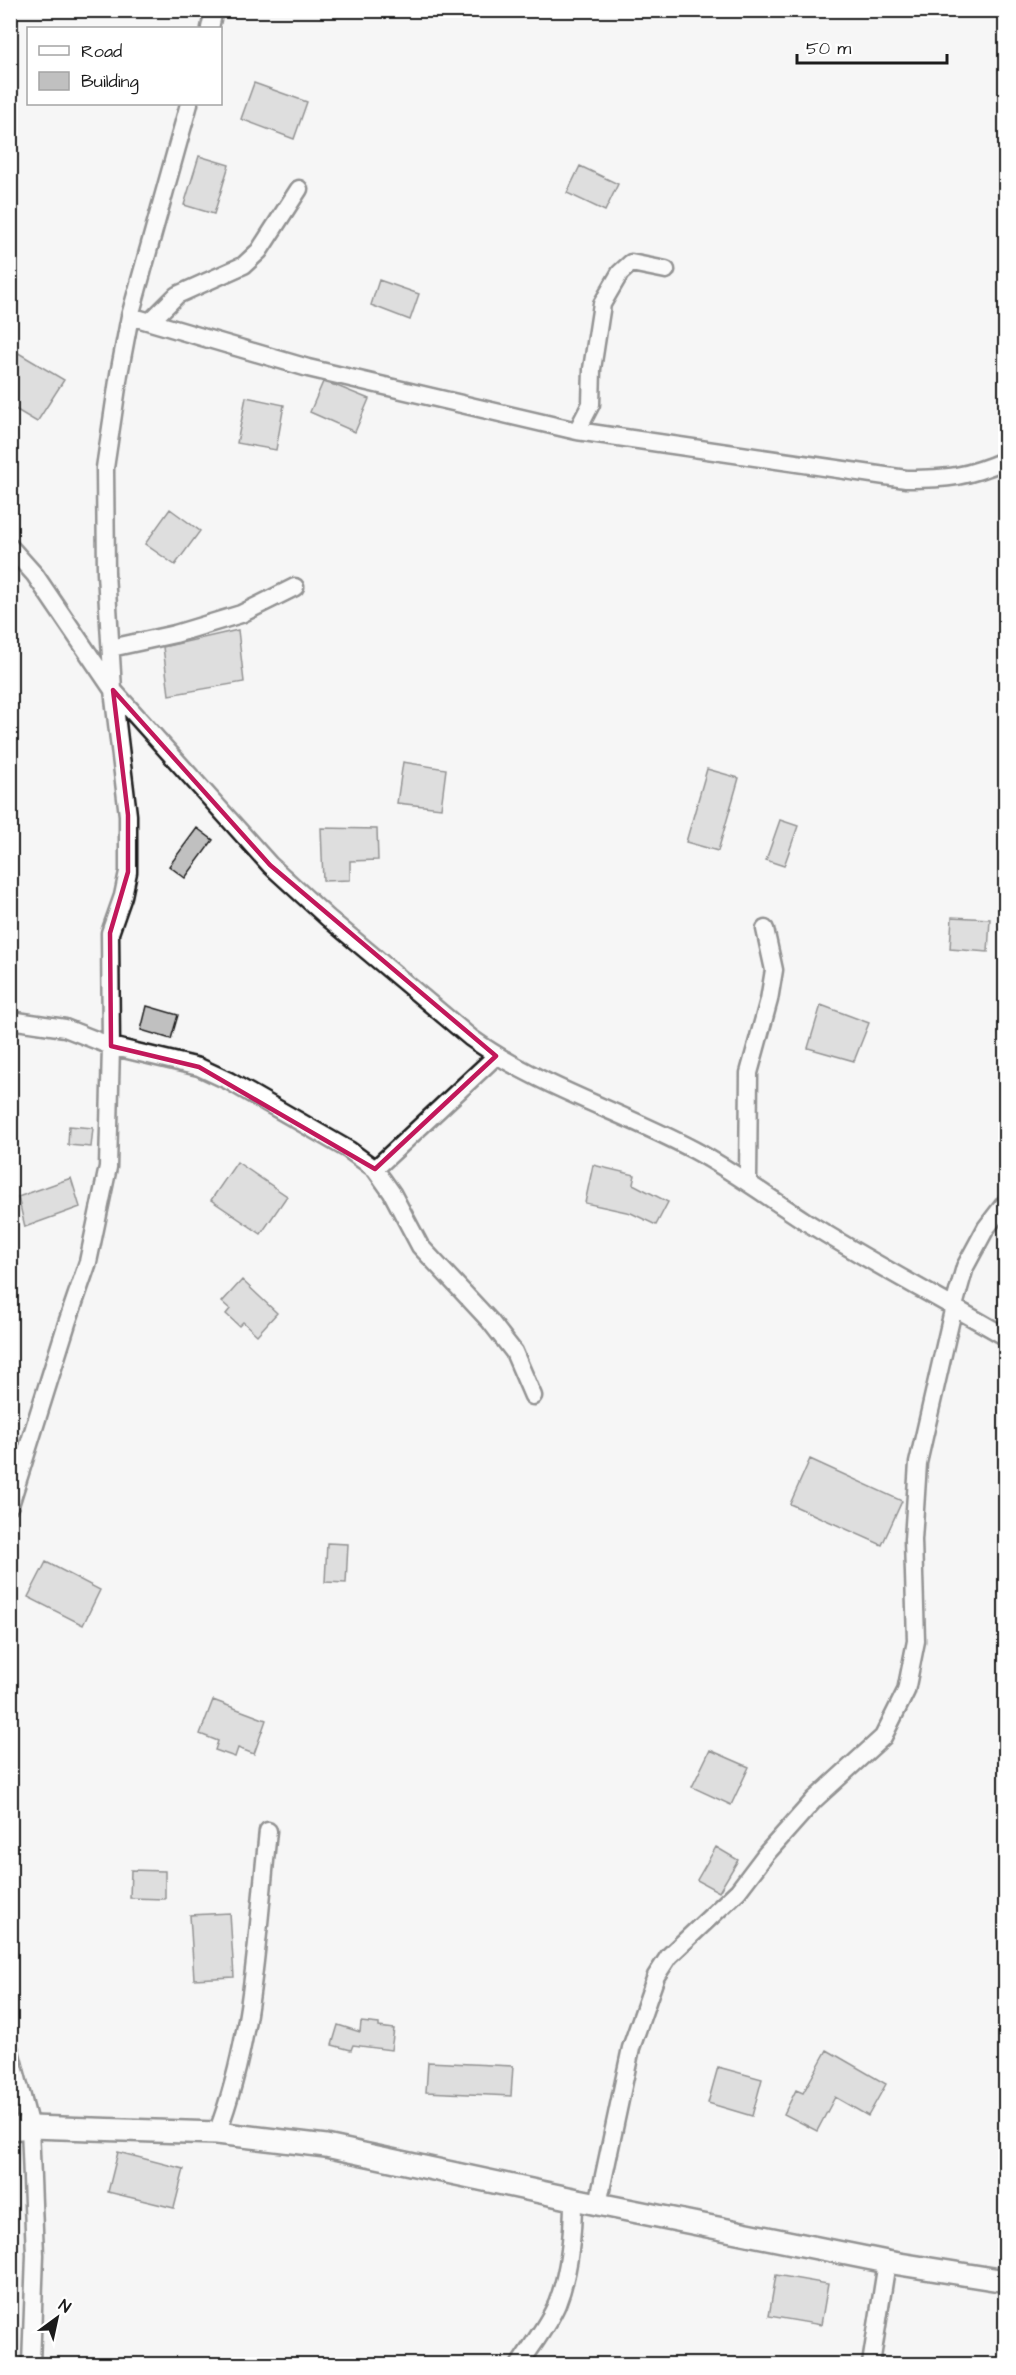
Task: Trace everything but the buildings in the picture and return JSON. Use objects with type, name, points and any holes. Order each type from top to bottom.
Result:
[{"type":"street","points":[[210,27],[214,10]]},
{"type":"street","points":[[12,1498],[88,1262],[108,1167],[111,1046],[110,933],[123,896],[128,872],[128,827],[113,690],[106,573],[105,468],[130,316],[189,105]]},
{"type":"street","points":[[150,322],[177,295],[244,265],[259,251],[299,189]]},
{"type":"street","points":[[577,430],[591,404],[592,369],[602,304],[620,273],[631,263],[666,270]]},
{"type":"street","points":[[130,316],[308,368],[577,430],[906,479],[947,479],[976,473],[1005,460]]},
{"type":"street","points":[[10,547],[35,576],[113,690],[270,865],[328,918],[471,1038],[496,1056],[692,1149],[747,1181],[805,1221],[1005,1336]]},
{"type":"street","points":[[111,648],[175,634],[241,614],[295,587]]},
{"type":"street","points":[[747,1181],[749,1073],[769,1000],[774,970],[765,929]]},
{"type":"street","points":[[10,1020],[65,1028],[111,1046],[199,1067],[229,1081],[349,1150],[375,1169],[392,1193],[420,1246],[490,1320],[514,1352],[533,1396]]},
{"type":"street","points":[[375,1169],[496,1056]]},
{"type":"street","points":[[598,2204],[631,2048],[656,1976],[669,1956],[738,1891],[766,1854],[814,1800],[882,1737],[906,1691],[915,1641],[913,1540],[918,1463],[954,1306],[966,1267],[986,1228],[1005,1202]]},
{"type":"street","points":[[217,2133],[231,2097],[243,2046],[252,1989],[268,1831]]},
{"type":"street","points":[[10,2051],[35,2255],[31,2364]]},
{"type":"street","points":[[20,2128],[217,2133],[326,2146],[573,2199],[887,2262],[1005,2281]]},
{"type":"street","points":[[520,2364],[556,2306],[567,2269],[573,2233],[573,2199]]},
{"type":"street","points":[[871,2364],[887,2262]]},
{"type":"highlighted area","points":[[113,690],[270,865],[496,1056],[375,1169],[199,1067],[111,1046],[110,933],[128,872],[128,815]]}]
